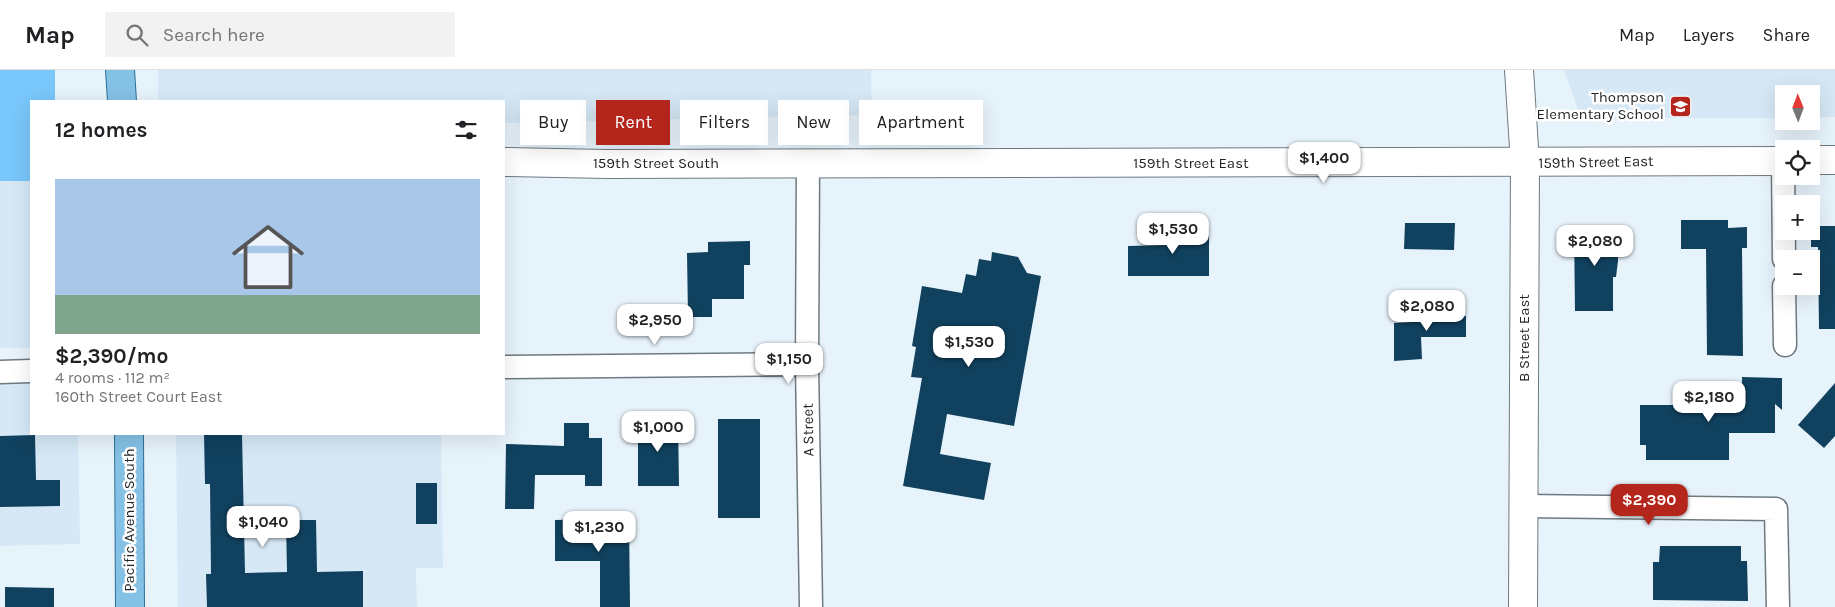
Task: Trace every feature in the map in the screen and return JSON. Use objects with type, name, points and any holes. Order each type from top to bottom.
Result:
[{"type":"main road","points":[[120,70],[122,100]]},
{"type":"main road","name":"Pacific Avenue South","points":[[129,435],[130,607]]},
{"type":"street","name":"B Street East","points":[[1519,70],[1525,163],[1523,607]]},
{"type":"street","points":[[1820,160],[1835,160]]},
{"type":"street","name":"159th Street East","points":[[808,163],[1775,161]]},
{"type":"street","name":"159th Street South","points":[[505,162],[607,164],[808,163]]},
{"type":"street","name":"A Street","points":[[808,163],[807,364],[811,607]]},
{"type":"street","points":[[1783,185],[1784,250]]},
{"type":"street","points":[[1784,295],[1785,345]]},
{"type":"street","points":[[505,366],[807,364]]},
{"type":"street","points":[[0,372],[30,371]]},
{"type":"street","points":[[1523,506],[1776,509],[1778,607]]},
{"type":"shaded area","points":[[0,70],[55,70],[55,100],[30,100],[30,181],[0,181]]},
{"type":"shaded area","points":[[158,70],[871,70],[872,100],[859,100],[859,115],[849,116],[849,100],[778,100],[778,117],[768,117],[768,100],[680,100],[680,119],[670,119],[670,100],[596,100],[596,121],[586,121],[586,100],[520,100],[520,123],[505,123],[505,100],[158,100]]},
{"type":"shaded area","name":"Thompson Elementary School","points":[[1564,70],[1835,70],[1835,117],[1820,117],[1820,85],[1775,85],[1775,118],[1581,118]]},
{"type":"shaded area","points":[[0,181],[30,181],[30,348],[0,348]]},
{"type":"shaded area","points":[[0,382],[30,382],[30,435],[78,435],[80,544],[0,546]]},
{"type":"shaded area","points":[[176,435],[441,435],[443,568],[416,568],[417,607],[178,607]]},
{"type":"building","points":[[1681,220],[1728,220],[1728,228],[1747,227],[1747,248],[1742,248],[1743,356],[1707,355],[1706,249],[1681,249]]},
{"type":"building","points":[[1405,223],[1455,223],[1454,250],[1404,249]]},
{"type":"building","points":[[1574,225],[1617,225],[1618,261],[1616,277],[1613,277],[1613,311],[1575,311]]},
{"type":"building","points":[[1820,226],[1835,226],[1835,329],[1819,329],[1820,250],[1818,250],[1818,247],[1811,247],[1811,240],[1820,240]]},
{"type":"building","points":[[1167,227],[1209,227],[1209,276],[1128,276],[1128,246],[1167,245]]},
{"type":"building","points":[[750,241],[750,265],[744,265],[744,299],[712,299],[712,317],[688,317],[687,253],[708,252],[708,242]]},
{"type":"building","points":[[992,252],[1018,257],[1027,273],[1041,276],[1014,426],[947,414],[940,454],[991,463],[984,500],[903,486],[922,378],[911,377],[916,347],[912,346],[922,286],[962,293],[966,274],[976,276],[979,259],[991,261]]},
{"type":"building","points":[[1430,306],[1455,306],[1455,316],[1466,316],[1466,337],[1421,337],[1422,359],[1394,361],[1394,323],[1430,321]]},
{"type":"building","points":[[1742,377],[1782,378],[1782,410],[1775,404],[1775,433],[1729,433],[1729,460],[1646,460],[1646,445],[1640,445],[1640,405],[1742,405]]},
{"type":"building","points":[[1835,383],[1835,436],[1824,448],[1798,425]]},
{"type":"building","points":[[638,419],[678,419],[679,486],[638,486]]},
{"type":"building","points":[[718,419],[760,419],[760,518],[718,518]]},
{"type":"building","points":[[564,423],[589,423],[589,438],[602,438],[602,486],[585,486],[585,475],[535,475],[534,509],[505,509],[506,444],[564,446]]},
{"type":"building","points":[[35,435],[36,480],[60,480],[60,506],[0,507],[0,436]]},
{"type":"building","points":[[204,435],[242,435],[245,573],[287,572],[286,520],[316,520],[317,572],[363,571],[363,607],[207,607],[206,574],[211,574],[210,484],[205,484]]},
{"type":"building","points":[[416,483],[437,483],[437,524],[416,524]]},
{"type":"building","points":[[629,518],[630,607],[600,607],[600,561],[555,561],[555,520]]},
{"type":"building","points":[[1660,546],[1741,546],[1741,561],[1747,561],[1748,601],[1653,600],[1653,562],[1659,562]]},
{"type":"building","points":[[5,587],[54,588],[54,607],[5,607]]},
{"type":"place","name":"Thompson Elementary School","points":[[1680,106]]}]
